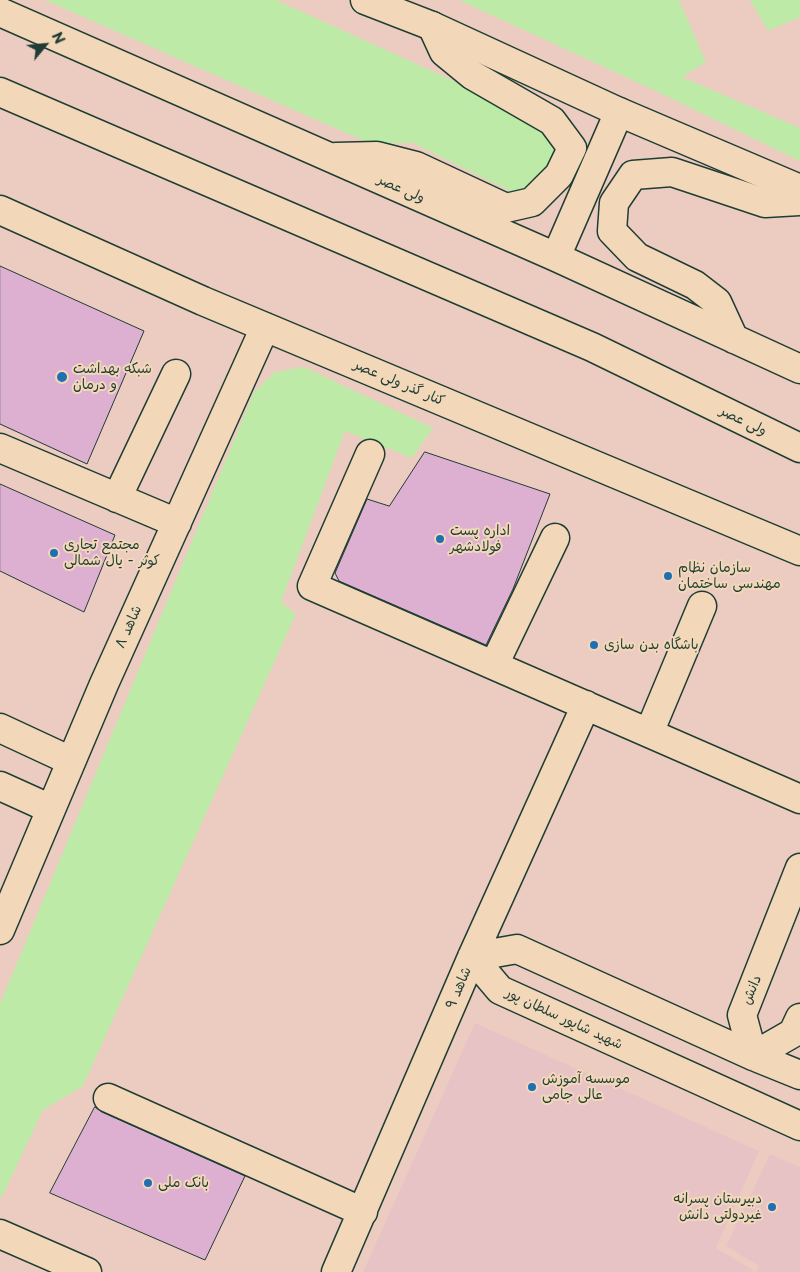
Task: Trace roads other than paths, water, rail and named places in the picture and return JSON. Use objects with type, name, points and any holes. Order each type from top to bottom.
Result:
[{"type":"street","points":[[368,1],[432,26],[619,112],[800,189]]},
{"type":"street","name":"ولی عصر","points":[[0,12],[556,258],[800,369]]},
{"type":"street","points":[[328,158],[376,156],[416,166],[506,208],[532,202],[559,175],[572,148],[552,121],[472,75],[444,52],[432,26]]},
{"type":"street","name":"ولی عصر","points":[[0,92],[592,347],[800,448]]},
{"type":"street","points":[[556,258],[619,112]]},
{"type":"street","points":[[734,339],[717,302],[695,285],[637,257],[612,231],[614,203],[633,175],[672,172],[765,202],[800,201]]},
{"type":"street","name":"کنار گذر ولی عصر","points":[[0,210],[194,297],[800,551]]},
{"type":"street","name":"شاهد ۸","points":[[0,930],[104,684],[265,327]]},
{"type":"street","points":[[117,498],[176,374]]},
{"type":"street","points":[[0,448],[176,523]]},
{"type":"street","points":[[370,454],[312,586],[800,799]]},
{"type":"street","points":[[494,665],[555,538]]},
{"type":"street","points":[[649,733],[702,606]]},
{"type":"street","name":"شاهد ۹","points":[[336,1272],[472,957],[586,705]]},
{"type":"street","points":[[0,728],[71,760]]},
{"type":"street","points":[[0,786],[51,809]]},
{"type":"street","name":"دانش","points":[[753,1056],[742,1015],[800,868]]},
{"type":"street","points":[[472,957],[517,949],[753,1056],[800,1075]]},
{"type":"street","name":"شهید شاپور سلطان پور","points":[[472,957],[500,990],[800,1126]]},
{"type":"street","points":[[753,1056],[793,1033],[800,1018]]},
{"type":"street","points":[[108,1098],[363,1212]]},
{"type":"street","points":[[0,1234],[87,1272]]},
{"type":"place","name":"شبکه بهداشت و درمان","points":[[62,377]]},
{"type":"place","name":"اداره پست فولادشهر","points":[[440,539]]},
{"type":"place","name":"مجتمع تجاری کوثر - یال شمالی","points":[[54,553]]},
{"type":"place","name":"سازمان نظام مهندسی ساختمان","points":[[668,576]]},
{"type":"place","name":"باشگاه بدن سازی","points":[[594,645]]},
{"type":"place","name":"موسسه آموزش عالی جامی","points":[[532,1087]]},
{"type":"place","name":"بانک ملی","points":[[148,1183]]},
{"type":"place","name":"دبیرستان پسرانه غیردولتی دانش","points":[[772,1207]]}]
